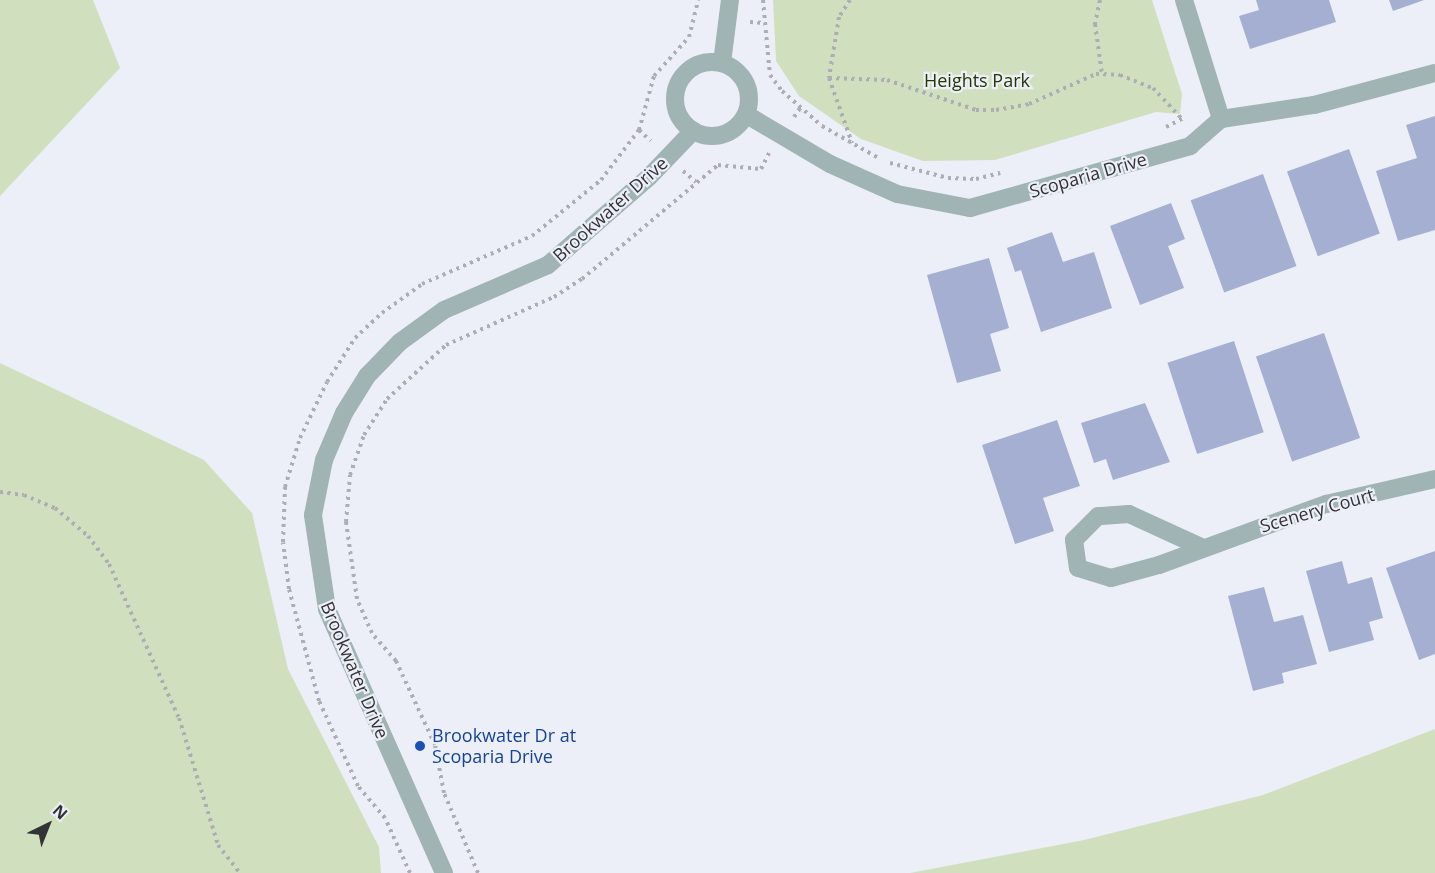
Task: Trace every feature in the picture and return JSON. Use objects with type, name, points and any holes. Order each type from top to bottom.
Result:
[{"type":"street","points":[[722,63],[730,0]]},
{"type":"street","points":[[1184,0],[1218,111],[1314,105],[1435,73]]},
{"type":"street","points":[[722,63],[741,75],[747,85],[747,115],[727,134],[715,136],[693,131],[677,113],[675,101],[681,79],[699,64],[722,63]]},
{"type":"street","name":"Scoparia Drive","points":[[747,115],[830,164],[897,194],[970,208],[1190,146],[1218,111]]},
{"type":"street","name":"Brookwater Drive","points":[[444,873],[327,609],[313,515],[324,460],[344,413],[368,376],[400,342],[444,310],[548,265],[650,177],[693,131]]},
{"type":"street","name":"Scenery Court","points":[[1201,546],[1129,513],[1098,516],[1074,540],[1078,568],[1111,578],[1159,565],[1201,546],[1326,504],[1435,479]]},
{"type":"path","points":[[410,873],[385,818],[358,786],[319,701],[289,589],[283,542],[285,487],[300,438],[327,382],[355,338],[382,314],[422,284],[532,237],[601,180],[639,130],[654,75],[689,38],[698,0]]},
{"type":"path","points":[[763,0],[770,75],[782,91],[822,126],[890,164],[948,178],[976,178],[1008,172]]},
{"type":"path","points":[[850,0],[839,17],[829,78],[852,144]]},
{"type":"path","points":[[1100,0],[1095,24],[1102,75]]},
{"type":"path","points":[[829,78],[887,80],[976,110],[996,110],[1029,104],[1102,75],[1120,75],[1153,88],[1182,119]]},
{"type":"path","points":[[1162,129],[1182,119],[1218,111]]},
{"type":"path","points":[[478,873],[444,793],[435,745],[396,661],[372,633],[357,599],[346,522],[350,475],[364,435],[387,399],[446,345],[554,297],[718,165],[761,169],[763,161]]},
{"type":"path","points":[[0,492],[24,495],[55,508],[88,536],[109,564],[179,718],[218,845],[240,873]]},
{"type":"green space","points":[[0,0],[93,0],[120,68],[0,196]]},
{"type":"green space","name":"Heights Park","points":[[773,0],[1152,0],[1182,94],[1180,114],[1156,112],[995,160],[923,161],[861,139],[799,96],[776,61]]},
{"type":"green space","points":[[0,363],[204,460],[252,513],[288,669],[379,847],[381,873],[0,873]]},
{"type":"green space","points":[[1435,729],[1435,873],[910,873],[1084,840],[1263,795]]},
{"type":"building","points":[[1256,0],[1329,0],[1336,22],[1250,49],[1239,16],[1259,10]]},
{"type":"building","points":[[1389,0],[1424,0],[1393,11]]},
{"type":"building","points":[[1435,116],[1435,230],[1398,241],[1376,171],[1417,158],[1406,125]]},
{"type":"building","points":[[1349,149],[1380,234],[1318,256],[1287,172]]},
{"type":"building","points":[[1263,174],[1297,266],[1224,292],[1191,200]]},
{"type":"building","points":[[1171,203],[1185,239],[1168,246],[1184,288],[1140,305],[1110,226]]},
{"type":"building","points":[[1052,232],[1063,262],[1094,252],[1112,308],[1041,332],[1021,270],[1015,272],[1007,248]]},
{"type":"building","points":[[989,258],[1009,328],[990,334],[1001,371],[957,383],[927,275]]},
{"type":"building","points":[[1324,333],[1360,438],[1292,461],[1256,356]]},
{"type":"building","points":[[1234,341],[1264,432],[1197,454],[1167,363]]},
{"type":"building","points":[[1145,403],[1170,462],[1113,480],[1106,459],[1094,463],[1081,423]]},
{"type":"building","points":[[1057,420],[1080,486],[1043,498],[1054,531],[1015,544],[982,445]]},
{"type":"building","points":[[1435,551],[1435,654],[1419,660],[1386,568]]},
{"type":"building","points":[[1342,561],[1348,584],[1372,577],[1383,618],[1369,622],[1374,640],[1329,652],[1306,571]]},
{"type":"building","points":[[1264,587],[1274,622],[1303,615],[1317,664],[1282,673],[1284,683],[1253,691],[1228,596]]},
{"type":"place","name":"Brookwater Dr at Scoparia Drive","points":[[420,746]]}]
